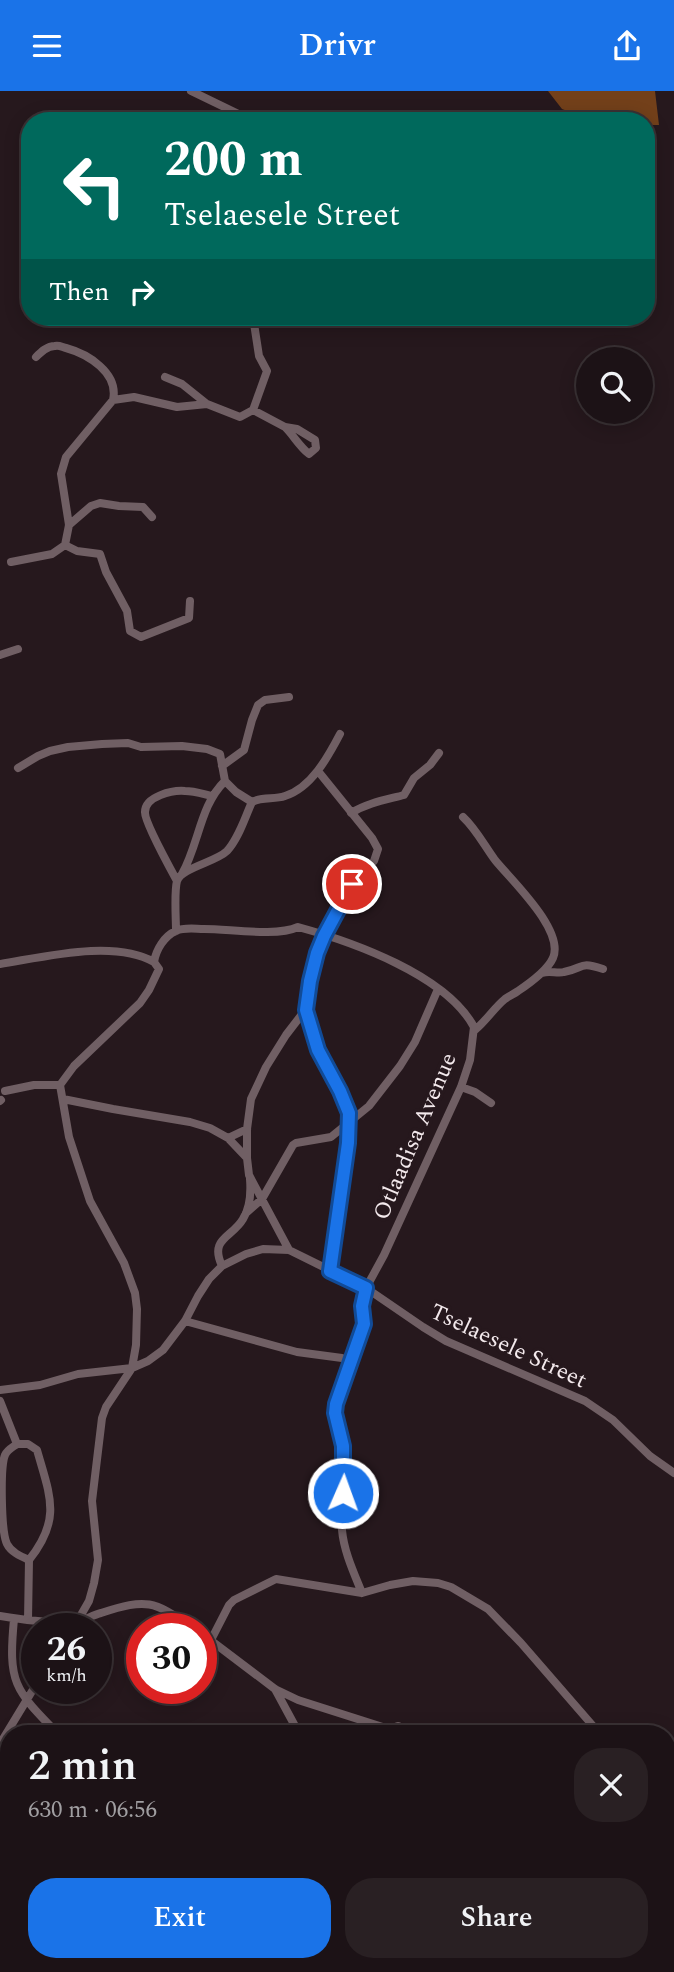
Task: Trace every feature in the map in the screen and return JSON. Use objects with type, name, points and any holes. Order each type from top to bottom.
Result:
[{"type":"street","points":[[191,91],[234,112]]},
{"type":"street","points":[[165,377],[182,384],[207,404],[240,417],[253,410],[267,371],[259,356],[254,326]]},
{"type":"street","points":[[11,562],[52,554],[65,545],[69,525],[61,474],[66,457],[113,400],[115,391],[107,375],[92,358],[77,351],[55,346],[45,349],[36,357]]},
{"type":"street","points":[[113,400],[134,397],[177,407],[207,404]]},
{"type":"street","points":[[253,410],[285,427]]},
{"type":"street","points":[[69,525],[91,506],[100,503],[143,507],[152,517]]},
{"type":"street","points":[[65,545],[77,551],[100,554],[106,572],[127,611],[130,631],[141,637],[189,618],[191,601]]},
{"type":"street","points":[[0,655],[18,649]]},
{"type":"street","points":[[222,766],[244,750],[258,705],[265,699],[289,697]]},
{"type":"street","points":[[180,877],[227,851],[252,802],[259,798],[285,796],[296,791],[318,771],[340,734]]},
{"type":"street","points":[[18,768],[38,756],[59,749],[128,743],[141,747],[207,749],[220,754],[225,781],[252,802]]},
{"type":"street","points":[[351,813],[376,801],[404,795],[414,778],[430,765],[439,753]]},
{"type":"street","points":[[318,771],[376,844],[377,854],[374,861],[352,884],[324,936],[310,981],[306,1010],[318,1050],[349,1113],[348,1143],[330,1271]]},
{"type":"street","points":[[154,962],[160,946],[176,931],[180,877],[190,860],[212,796],[225,781]]},
{"type":"street","points":[[180,877],[148,822],[146,807],[153,799],[181,790],[212,796]]},
{"type":"street","points":[[463,817],[472,825],[488,851],[542,918],[552,935],[555,949],[553,957],[539,974],[503,1000],[475,1030]]},
{"type":"street","name":"Otlaadisa Avenue","points":[[176,931],[191,928],[274,932],[290,931],[298,927],[386,959],[414,973],[454,1002],[475,1030],[470,1060],[461,1087],[384,1255],[366,1288],[362,1306],[364,1324],[335,1413],[343,1446],[342,1530],[346,1550],[362,1593]]},
{"type":"street","points":[[0,964],[92,950],[144,955],[159,969],[140,1003],[74,1066],[60,1085],[69,1137],[90,1201],[124,1263],[135,1293],[137,1309],[132,1368],[106,1407],[102,1418],[92,1501],[98,1560],[92,1592],[82,1613]]},
{"type":"street","points":[[539,974],[548,971],[564,973],[587,964],[603,969]]},
{"type":"street","points":[[246,1213],[262,1199],[293,1145],[331,1137],[369,1106],[415,1042],[438,989]]},
{"type":"street","points":[[222,1266],[218,1248],[243,1219],[248,1207],[250,1187],[247,1129],[251,1099],[266,1067],[306,1010]]},
{"type":"street","points":[[5,1091],[34,1085],[60,1085]]},
{"type":"street","points":[[461,1087],[475,1092],[491,1103]]},
{"type":"street","points":[[63,1099],[210,1128],[228,1138],[247,1158]]},
{"type":"street","points":[[228,1138],[247,1129]]},
{"type":"street","points":[[249,1175],[289,1250]]},
{"type":"street","name":"Tselaesele Street","points":[[0,1390],[40,1385],[78,1374],[132,1368],[154,1358],[185,1321],[209,1279],[222,1266],[263,1249],[289,1250],[366,1288],[446,1341],[585,1401],[612,1420],[650,1456],[674,1473]]},
{"type":"street","points":[[185,1321],[297,1352],[352,1361]]},
{"type":"street","points":[[0,1401],[17,1444]]},
{"type":"street","points":[[28,1613],[29,1560],[47,1532],[51,1506],[37,1450],[28,1444],[17,1444],[5,1455],[4,1538],[10,1550],[29,1560]]},
{"type":"street","points":[[217,1628],[234,1600],[271,1580],[284,1579],[362,1593],[413,1581],[438,1583],[464,1594],[488,1609],[592,1725]]},
{"type":"street","points":[[98,1613],[126,1605],[148,1603],[169,1613]]},
{"type":"street","points":[[0,1616],[21,1620]]},
{"type":"street","points":[[14,1619],[11,1647],[13,1673],[21,1693]]},
{"type":"street","points":[[217,1645],[275,1689],[369,1725]]},
{"type":"street","points":[[275,1689],[294,1725]]},
{"type":"street","points":[[11,1725],[23,1704]]},
{"type":"street","points":[[29,1704],[49,1725]]},
{"type":"shaded area","points":[[548,91],[655,91],[659,125],[655,125],[655,112],[570,112],[562,109]]},
{"type":"route","points":[[343,1493],[343,1446],[335,1413],[336,1404],[364,1324],[362,1300],[366,1288],[330,1271],[348,1143],[349,1113],[318,1050],[306,1010],[317,953],[352,884]]}]
